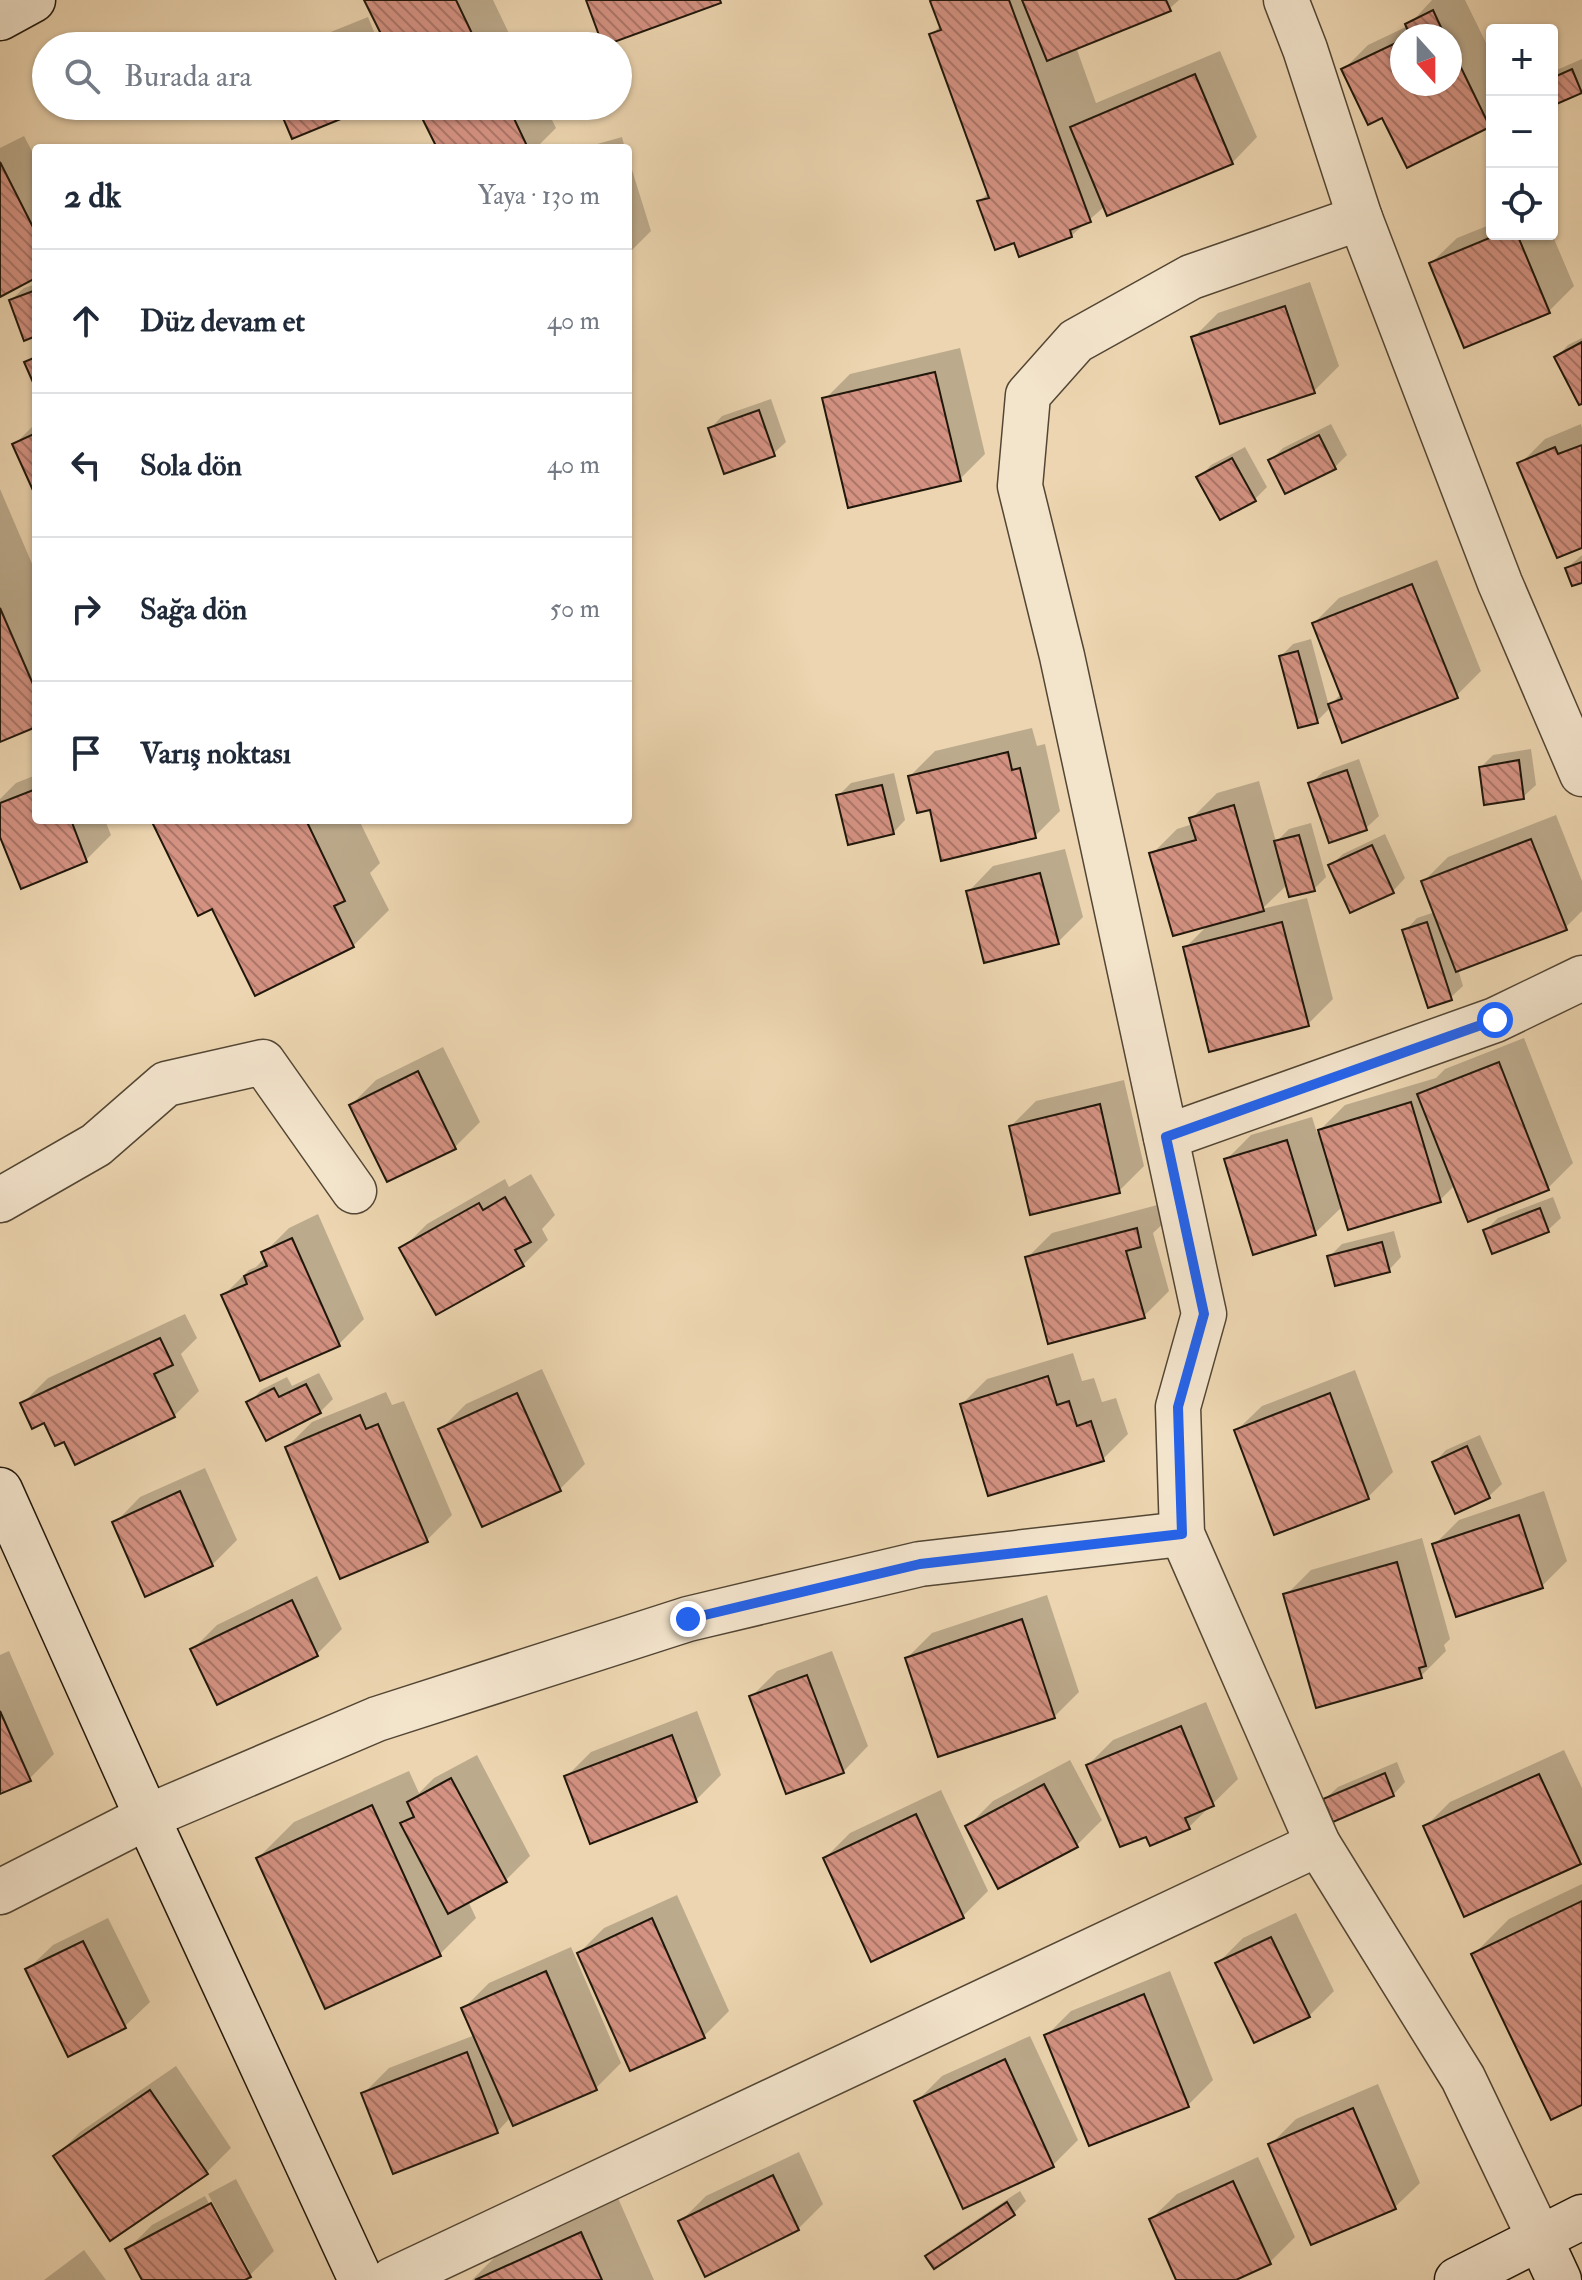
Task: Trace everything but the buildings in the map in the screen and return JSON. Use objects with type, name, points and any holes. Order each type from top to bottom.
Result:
[{"type":"street","points":[[0,18],[33,0]]},
{"type":"street","points":[[1286,0],[1360,218],[1500,583],[1582,774]]},
{"type":"street","points":[[1360,218],[1191,277],[1076,341],[1028,395],[1020,486],[1062,656],[1204,1314],[1178,1407],[1182,1534],[1318,1844],[1463,2078],[1559,2280]]},
{"type":"street","points":[[1166,1137],[1495,1020],[1582,978]]},
{"type":"street","points":[[0,1200],[96,1145],[166,1084],[263,1062],[354,1191]]},
{"type":"street","points":[[0,1490],[361,2280]]},
{"type":"street","points":[[0,1892],[147,1817],[377,1719],[688,1619],[920,1564],[1182,1534]]},
{"type":"street","points":[[392,2280],[1318,1844]]},
{"type":"street","points":[[1457,2280],[1582,2217]]},
{"type":"route","points":[[688,1619],[920,1564],[1182,1534],[1178,1407],[1204,1314],[1166,1137],[1495,1020]]}]
